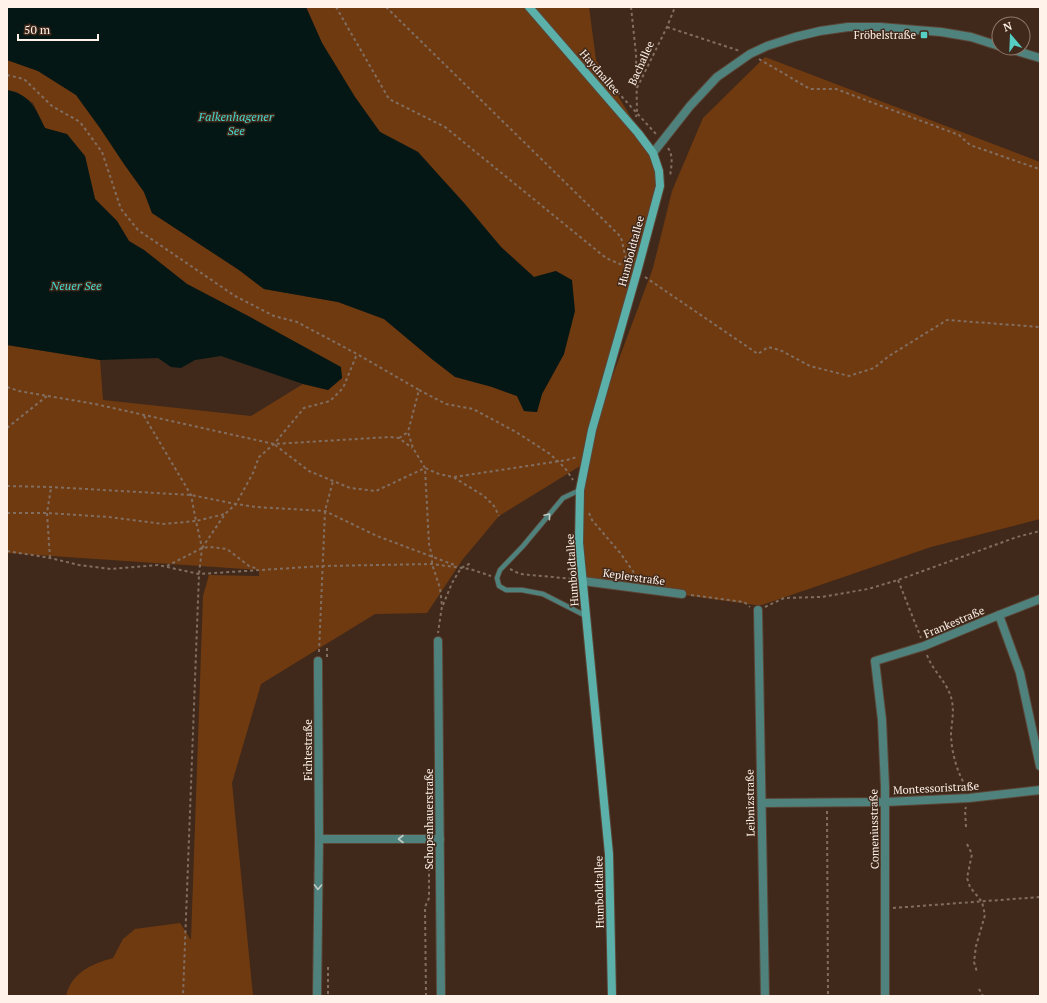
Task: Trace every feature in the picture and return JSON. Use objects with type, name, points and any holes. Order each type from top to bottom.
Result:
[{"type":"street","name":"Haydnallee","points":[[529,7],[634,128],[653,153]]},
{"type":"street","points":[[653,153],[690,106],[717,77],[750,54],[767,46],[820,31],[848,27],[880,27],[940,32],[972,37],[991,43]]},
{"type":"street","name":"Humboldtallee","points":[[612,996],[609,854],[583,581],[580,543],[580,490],[592,430],[660,186],[659,171],[653,153]]},
{"type":"street","name":"Keplerstraße","points":[[583,581],[682,594]]},
{"type":"street","name":"Frankestraße","points":[[875,661],[924,646],[1040,599]]},
{"type":"street","name":"Leibnizstraße","points":[[758,610],[765,996]]},
{"type":"street","points":[[998,615],[1020,673],[1040,766]]},
{"type":"street","name":"Schopenhauerstraße","points":[[438,642],[441,996]]},
{"type":"street","name":"Fichtestraße","points":[[317,996],[319,839],[318,661]]},
{"type":"street","name":"Comeniusstraße","points":[[875,661],[882,720],[885,802],[885,996]]},
{"type":"street","name":"Montessoristraße","points":[[762,803],[885,802],[968,798],[1040,790]]},
{"type":"street","points":[[319,839],[440,838]]},
{"type":"lane","points":[[580,490],[563,498],[523,546],[500,570],[497,578],[499,586],[506,590],[522,590],[543,594],[586,616]]},
{"type":"path","points":[[336,7],[389,99],[445,127],[606,258],[637,272],[758,354],[768,347],[780,350],[810,366],[849,376],[874,368],[888,356],[947,320],[1040,327]]},
{"type":"path","points":[[386,7],[621,237],[628,268]]},
{"type":"path","points":[[631,7],[636,54],[637,89]]},
{"type":"path","name":"Bachallee","points":[[634,128],[637,112],[637,89],[675,7]]},
{"type":"path","points":[[667,27],[750,54],[810,89],[836,89],[959,135],[970,145],[1040,170]]},
{"type":"path","points":[[7,75],[24,79],[52,106],[80,122],[102,152],[121,209],[138,230],[235,296],[274,316],[296,322],[446,404],[473,409],[522,435],[558,461],[565,468],[580,490]]},
{"type":"path","points":[[202,548],[225,514],[236,504],[253,473],[259,457],[274,444],[304,408],[330,401],[343,388],[357,354]]},
{"type":"path","points":[[7,387],[19,391],[95,404],[274,444],[399,438],[408,432]]},
{"type":"path","points":[[419,390],[408,432],[413,448],[425,468],[429,544],[432,564],[440,588],[442,606],[438,642]]},
{"type":"path","points":[[7,428],[46,396]]},
{"type":"path","points":[[144,416],[191,495],[202,548],[199,574],[183,996]]},
{"type":"path","points":[[399,438],[413,448]]},
{"type":"path","points":[[274,444],[309,471],[350,488],[376,491],[425,468],[439,474],[453,477],[484,496],[494,506],[499,516]]},
{"type":"path","points":[[453,477],[568,460],[577,457]]},
{"type":"path","points":[[318,661],[325,511],[333,481]]},
{"type":"path","points":[[7,486],[191,495],[256,507],[325,511],[377,536],[461,568]]},
{"type":"path","points":[[50,558],[47,513],[51,487]]},
{"type":"path","points":[[588,508],[592,520],[621,554],[647,590]]},
{"type":"path","points":[[7,513],[47,513],[109,517],[163,524],[196,521],[225,514]]},
{"type":"path","points":[[682,594],[744,602],[750,607],[758,610],[784,598],[821,597],[868,589],[898,580],[1017,537],[1040,531]]},
{"type":"path","points":[[167,566],[202,548],[210,547],[228,549],[249,566],[259,570]]},
{"type":"path","points":[[7,551],[50,558],[79,565],[111,569],[158,565],[199,574],[323,566],[432,564],[470,569],[497,578]]},
{"type":"path","points":[[442,606],[452,583],[461,568],[471,563]]},
{"type":"path","points":[[504,566],[520,574],[583,581]]},
{"type":"path","points":[[898,580],[929,660],[944,682],[952,701],[952,747],[964,784]]},
{"type":"path","points":[[827,802],[828,996]]},
{"type":"path","points":[[967,844],[972,854],[967,878],[970,887],[982,902],[985,915],[976,946],[974,962],[977,972]]},
{"type":"path","points":[[426,996],[425,907],[429,898],[429,864],[440,860]]},
{"type":"path","points":[[886,909],[1040,897]]},
{"type":"path","points":[[979,989],[982,996]]},
{"type":"shaded area","points":[[306,7],[589,7],[596,60],[653,153],[660,186],[595,423],[653,268],[672,191],[703,118],[765,57],[1040,162],[1040,519],[931,547],[762,605],[755,605],[583,581],[579,543],[585,463],[499,516],[463,559],[427,613],[375,614],[261,684],[232,783],[253,996],[66,996],[73,981],[78,975],[90,966],[113,958],[123,939],[135,929],[180,923],[191,940],[203,596],[209,575],[259,576],[259,570],[7,553],[7,345],[100,360],[103,400],[251,416],[303,384],[328,390],[342,378],[340,367],[187,284],[144,250],[129,241],[117,221],[95,199],[85,156],[45,128],[33,103],[17,92],[7,90],[7,60],[38,71],[76,95],[144,192],[152,213],[239,270],[264,289],[338,302],[384,319],[433,360],[492,387],[517,396],[524,411],[537,412],[542,394],[564,354],[556,271],[534,277],[501,247],[418,152],[380,132],[355,97],[322,43]]},
{"type":"water","name":"Falkenhagener See","points":[[7,7],[306,7],[322,43],[355,97],[380,132],[418,152],[501,247],[534,277],[556,271],[572,280],[575,311],[564,354],[542,394],[537,412],[524,411],[517,396],[492,387],[455,377],[384,319],[338,302],[264,289],[239,270],[152,213],[144,192],[76,95],[38,71],[7,60]]},
{"type":"water","name":"Neuer See","points":[[7,90],[22,95],[27,99],[35,109],[45,128],[67,134],[85,156],[95,199],[117,221],[129,241],[144,250],[187,284],[341,367],[342,378],[328,390],[303,384],[221,356],[195,360],[181,368],[171,367],[158,358],[100,360],[7,345]]},
{"type":"place","name":"Fröbelstraße","points":[[924,35]]}]
